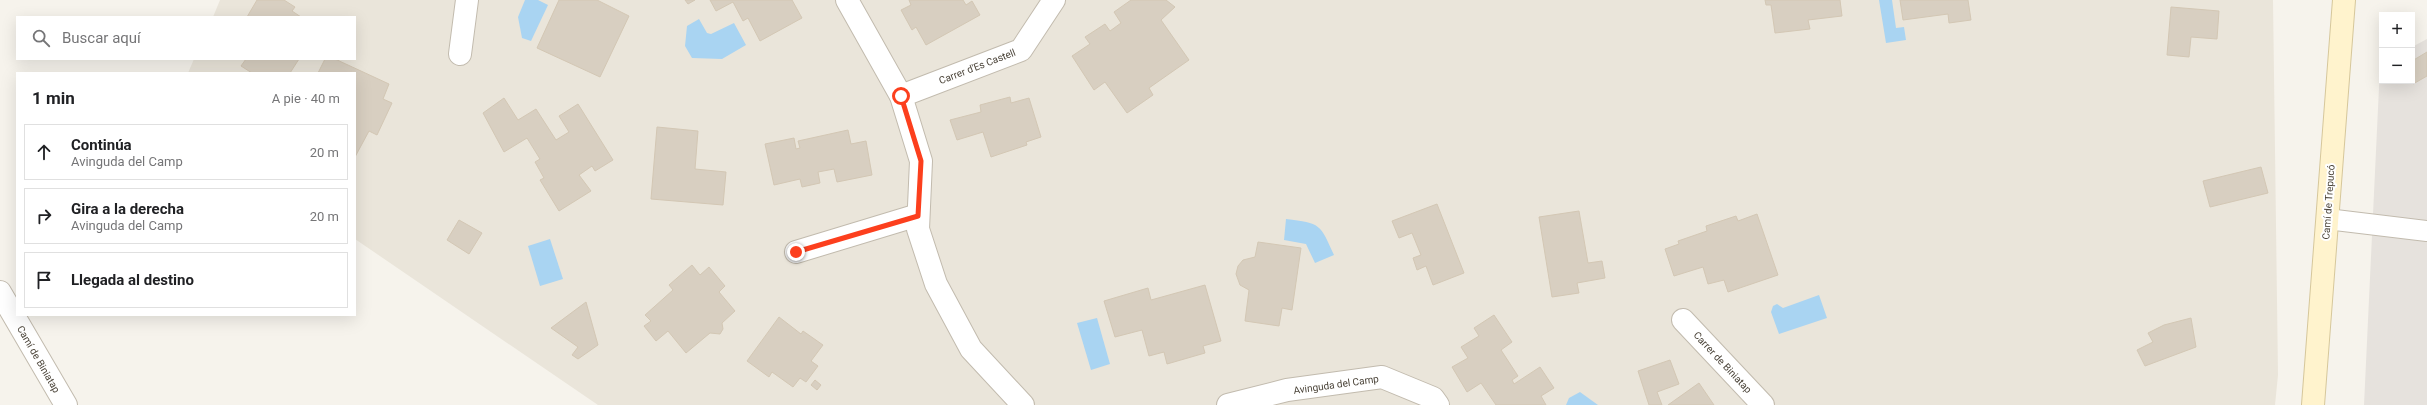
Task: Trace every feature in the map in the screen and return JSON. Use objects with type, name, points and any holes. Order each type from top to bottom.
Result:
[{"type":"street","points":[[460,54],[467,0]]},
{"type":"street","points":[[846,0],[901,96],[921,161],[918,229],[939,291],[971,349],[1023,405]]},
{"type":"street","name":"Carrer d'Es Castell","points":[[901,96],[1021,50],[1054,0]]},
{"type":"street","name":"Camí de Trepucó","points":[[2313,405],[2344,0]]},
{"type":"street","points":[[796,252],[918,216]]},
{"type":"street","name":"Camí de Biniatap","points":[[0,292],[66,405]]},
{"type":"street","name":"Carrer de Biniatap","points":[[1683,320],[1763,405]]},
{"type":"street","name":"Avinguda del Camp","points":[[1228,405],[1288,390],[1382,376],[1433,398],[1438,405]]},
{"type":"lane","points":[[2327,219],[2427,231]]},
{"type":"shaded area","points":[[220,0],[2273,0],[2278,375],[2275,405],[598,405],[356,240],[356,72],[188,72],[194,60],[356,60],[356,16],[213,16]]},
{"type":"shaded area","points":[[2427,39],[2427,405],[2364,405],[2379,84],[2415,84],[2415,45]]},
{"type":"water","points":[[525,0],[538,0],[548,5],[531,41],[522,38],[518,17]]},
{"type":"water","points":[[1879,0],[1892,0],[1896,28],[1904,27],[1906,40],[1886,43]]},
{"type":"water","points":[[699,19],[707,33],[711,34],[734,23],[746,45],[722,59],[692,58],[685,46],[687,26]]},
{"type":"water","points":[[1286,219],[1306,222],[1318,227],[1326,237],[1334,255],[1315,263],[1306,244],[1284,240]]},
{"type":"water","points":[[550,239],[563,279],[540,286],[528,246]]},
{"type":"water","points":[[1819,295],[1827,318],[1779,334],[1771,312],[1773,306],[1777,304],[1783,308]]},
{"type":"water","points":[[1097,318],[1110,364],[1091,370],[1077,323]]},
{"type":"water","points":[[1580,392],[1598,405],[1566,405],[1569,398]]},
{"type":"building","points":[[257,0],[284,0],[295,7],[292,11],[300,16],[248,16]]},
{"type":"building","points":[[559,0],[597,0],[629,16],[600,77],[537,48]]},
{"type":"building","points":[[685,0],[695,0],[688,4]]},
{"type":"building","points":[[710,0],[792,0],[802,18],[760,41],[748,18],[743,21],[733,2],[716,11]]},
{"type":"building","points":[[909,0],[963,0],[966,5],[972,1],[980,15],[926,45],[916,27],[912,30],[901,10],[911,5]]},
{"type":"building","points":[[1131,0],[1166,0],[1175,7],[1161,20],[1189,60],[1149,88],[1153,95],[1127,113],[1105,82],[1094,90],[1072,56],[1090,44],[1085,37],[1105,24],[1110,31],[1121,23],[1114,12]]},
{"type":"building","points":[[1765,0],[1840,0],[1842,16],[1808,20],[1810,29],[1775,33],[1771,5],[1766,5]]},
{"type":"building","points":[[1900,0],[1968,0],[1971,20],[1949,23],[1948,14],[1903,20]]},
{"type":"building","points":[[2171,7],[2219,11],[2217,39],[2191,37],[2189,57],[2167,55]]},
{"type":"building","points":[[2427,52],[2427,76],[2415,83],[2415,59]]},
{"type":"building","points":[[245,60],[298,60],[291,72],[250,72],[241,66]]},
{"type":"building","points":[[324,60],[337,60],[389,84],[383,99],[392,103],[377,135],[369,131],[356,155],[356,72],[318,72]]},
{"type":"building","points":[[1010,97],[1011,103],[1029,98],[1041,137],[1026,142],[1027,145],[991,157],[983,132],[957,140],[950,120],[981,112],[980,105]]},
{"type":"building","points":[[504,98],[518,120],[536,109],[556,140],[569,132],[559,116],[578,104],[613,160],[595,171],[592,166],[579,175],[591,191],[559,211],[540,180],[544,178],[535,162],[540,159],[527,138],[504,152],[483,113]]},
{"type":"building","points":[[657,127],[698,131],[695,169],[726,172],[723,205],[651,199]]},
{"type":"building","points":[[848,130],[851,144],[866,141],[872,175],[837,182],[834,169],[818,172],[820,183],[802,187],[800,179],[774,185],[765,144],[794,138],[796,149],[800,148],[798,141]]},
{"type":"building","points":[[2261,167],[2268,193],[2210,207],[2203,181]]},
{"type":"building","points":[[1437,204],[1464,273],[1433,285],[1426,266],[1417,270],[1413,258],[1421,255],[1412,233],[1399,238],[1392,221]]},
{"type":"building","points":[[1579,211],[1588,263],[1602,261],[1605,278],[1577,283],[1579,293],[1552,297],[1539,217]]},
{"type":"building","points":[[1757,214],[1778,275],[1728,292],[1724,280],[1708,284],[1703,267],[1674,276],[1665,249],[1679,244],[1678,241],[1707,231],[1706,226],[1736,216],[1738,221]]},
{"type":"building","points":[[459,220],[482,233],[469,254],[447,240]]},
{"type":"building","points":[[1258,242],[1301,248],[1292,310],[1282,308],[1279,326],[1245,321],[1249,290],[1240,285],[1236,274],[1238,266],[1243,260],[1255,257]]},
{"type":"building","points":[[692,265],[700,275],[709,267],[725,286],[719,292],[735,311],[722,323],[723,329],[720,334],[710,333],[686,353],[668,331],[656,341],[644,326],[651,321],[645,315],[673,290],[669,285]]},
{"type":"building","points":[[1205,285],[1221,341],[1203,346],[1205,353],[1167,364],[1164,352],[1149,356],[1142,330],[1115,337],[1104,301],[1148,288],[1151,300]]},
{"type":"building","points":[[586,302],[598,345],[578,359],[572,355],[578,347],[551,328]]},
{"type":"building","points":[[1494,315],[1512,342],[1501,350],[1518,376],[1512,380],[1514,384],[1540,367],[1554,388],[1541,396],[1546,405],[1496,405],[1481,383],[1467,392],[1452,367],[1468,358],[1461,347],[1479,336],[1474,328]]},
{"type":"building","points":[[779,317],[801,334],[803,331],[823,345],[811,361],[818,366],[806,382],[800,378],[793,387],[772,372],[769,377],[747,361]]},
{"type":"building","points":[[2191,318],[2196,347],[2145,366],[2137,350],[2153,342],[2148,333],[2164,325]]},
{"type":"building","points":[[1670,360],[1679,384],[1657,392],[1662,405],[1649,405],[1638,371]]},
{"type":"building","points":[[815,380],[821,385],[817,390],[811,385]]},
{"type":"building","points":[[1699,383],[1714,405],[1668,405],[1675,400]]},
{"type":"route","points":[[796,252],[918,216],[921,161],[901,96]]}]
